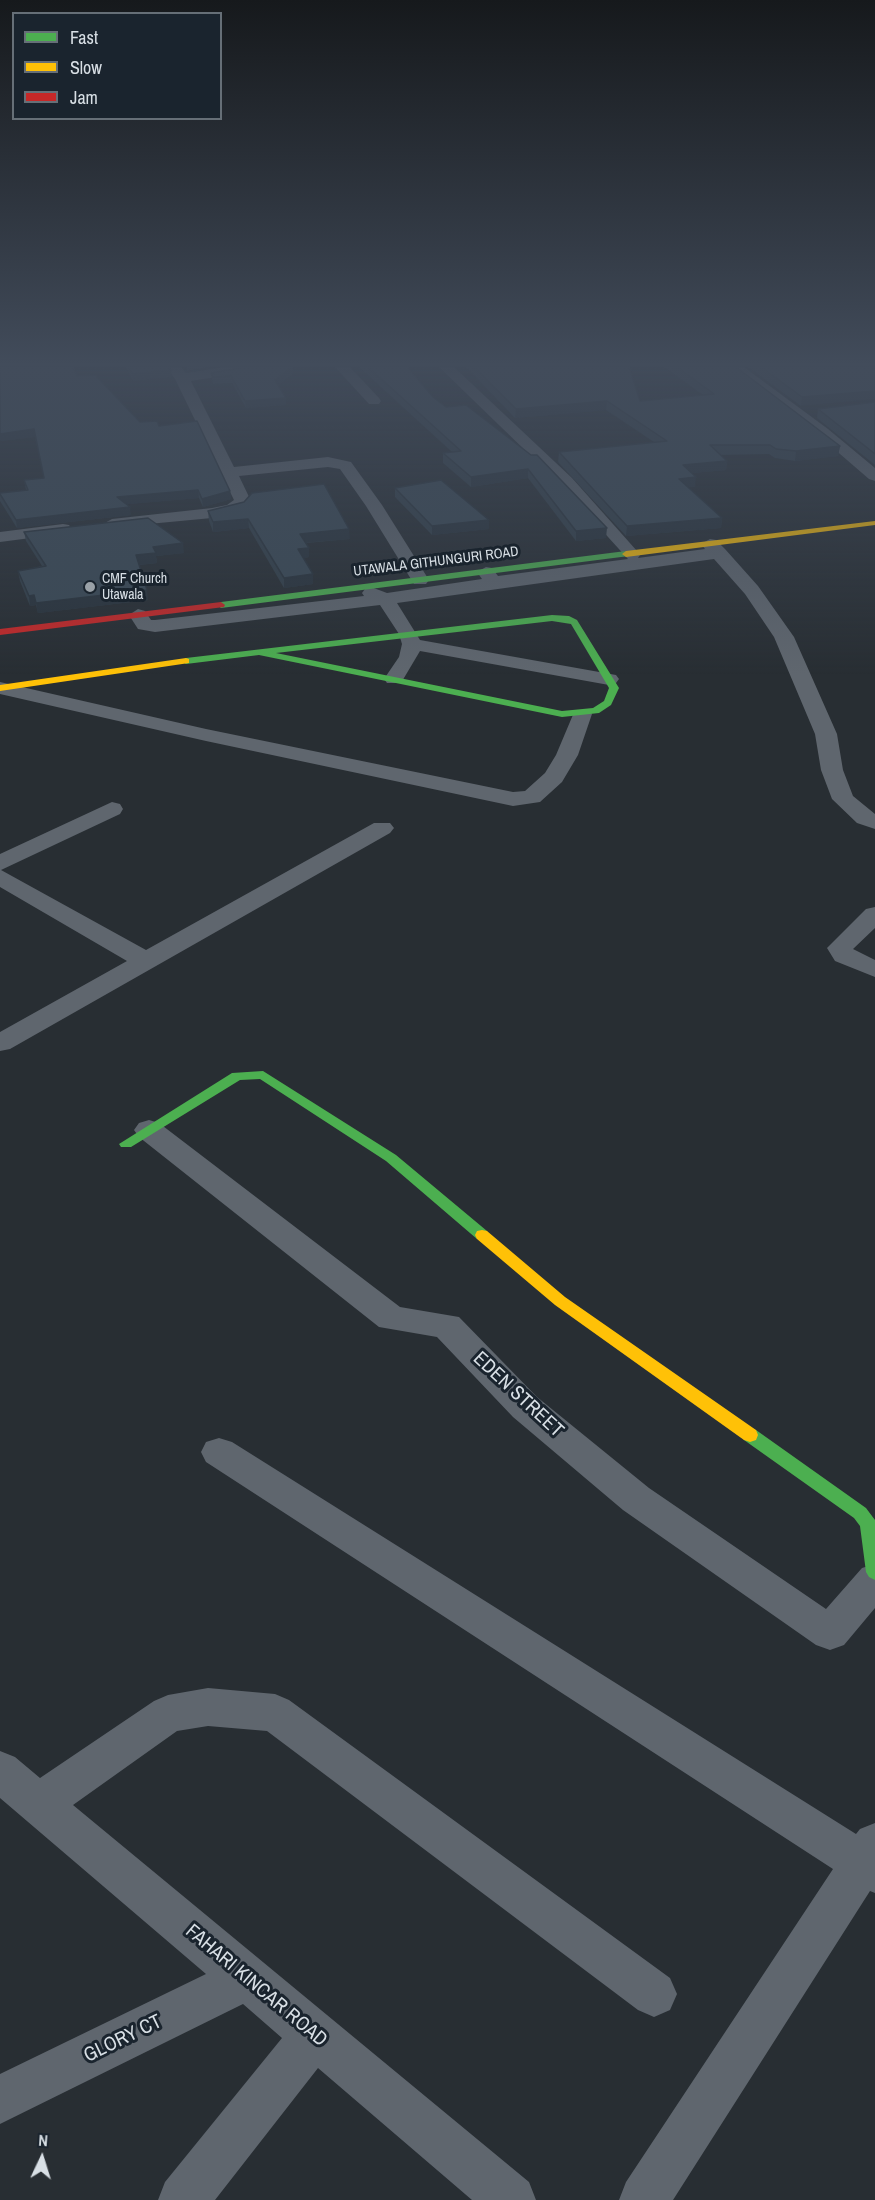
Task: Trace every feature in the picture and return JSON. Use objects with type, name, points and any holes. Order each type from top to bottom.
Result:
[{"type":"street","points":[[0,537],[231,509],[243,501],[230,472],[253,470]]},
{"type":"street","points":[[348,470],[374,505],[420,580]]},
{"type":"street","points":[[554,470],[631,555]]},
{"type":"street","name":"UTAWALA GITHUNGURI ROAD","points":[[263,606],[362,587],[420,580],[491,577],[631,555],[715,548],[875,523]]},
{"type":"street","points":[[0,632],[138,615],[145,625],[155,626],[263,606],[385,599],[490,585],[491,577],[715,548],[752,590],[790,649],[826,734],[832,770],[843,799],[865,818],[875,822]]},
{"type":"street","points":[[362,587],[385,599],[411,639],[409,657],[394,679]]},
{"type":"street","points":[[0,688],[259,652],[411,639],[552,618],[569,619],[574,622],[614,688],[608,703],[596,711],[582,714],[550,712],[433,690],[394,679],[259,652]]},
{"type":"street","points":[[411,639],[609,679]]},
{"type":"street","points":[[0,688],[366,770],[519,799],[532,797],[554,777],[567,754],[582,714]]},
{"type":"street","points":[[0,864],[112,809]]},
{"type":"street","points":[[0,1043],[382,828]]},
{"type":"street","points":[[0,877],[145,960]]},
{"type":"street","points":[[875,914],[840,948],[844,956],[875,969]]},
{"type":"street","points":[[137,1137],[237,1076],[263,1075],[391,1158],[560,1301],[860,1513],[868,1524],[875,1572]]},
{"type":"street","name":"EDEN STREET","points":[[137,1137],[391,1318],[447,1326],[525,1407],[636,1499],[830,1633],[875,1580]]},
{"type":"street","points":[[219,1452],[871,1860],[644,2200]]},
{"type":"street","points":[[39,1804],[168,1714],[208,1707],[275,1713],[654,1994]]},
{"type":"street","name":"FAHARI KINCAR ROAD","points":[[0,1771],[511,2200]]},
{"type":"street","name":"GLORY CT","points":[[0,2100],[247,1978]]},
{"type":"street","points":[[183,2200],[314,2035]]},
{"type":"building","points":[[42,470],[220,470],[230,491],[202,499],[198,490],[117,497],[130,507],[16,520],[0,493],[28,490],[24,480],[44,478]]},
{"type":"building","points":[[462,470],[523,470],[471,477]]},
{"type":"building","points":[[529,470],[551,470],[607,528],[576,531]]},
{"type":"building","points":[[575,470],[688,470],[696,477],[679,479],[722,518],[627,526]]},
{"type":"building","points":[[441,480],[489,520],[432,526],[395,488]]},
{"type":"building","points":[[324,484],[349,529],[300,534],[309,548],[298,549],[313,574],[284,578],[248,519],[213,522],[208,511],[244,502],[252,493]]},
{"type":"building","points":[[148,518],[183,543],[153,547],[156,553],[136,555],[147,590],[36,603],[34,595],[29,596],[18,571],[46,566],[24,532]]},
{"type":"traffic: fast","points":[[221,605],[626,554]]},
{"type":"traffic: fast","points":[[186,661],[259,652],[409,634],[552,618],[569,619],[574,622],[614,688],[608,703],[596,711],[562,714],[259,652]]},
{"type":"traffic: fast","points":[[126,1144],[237,1076],[263,1075],[391,1158],[482,1235]]},
{"type":"traffic: fast","points":[[750,1435],[860,1513],[868,1524],[875,1572]]},
{"type":"traffic: slow","points":[[626,554],[875,523]]},
{"type":"traffic: slow","points":[[0,688],[186,661]]},
{"type":"traffic: slow","points":[[482,1235],[560,1301],[750,1435]]},
{"type":"traffic: jam","points":[[0,632],[221,605]]},
{"type":"place","name":"CMF Church Utawala","points":[[90,587]]}]
